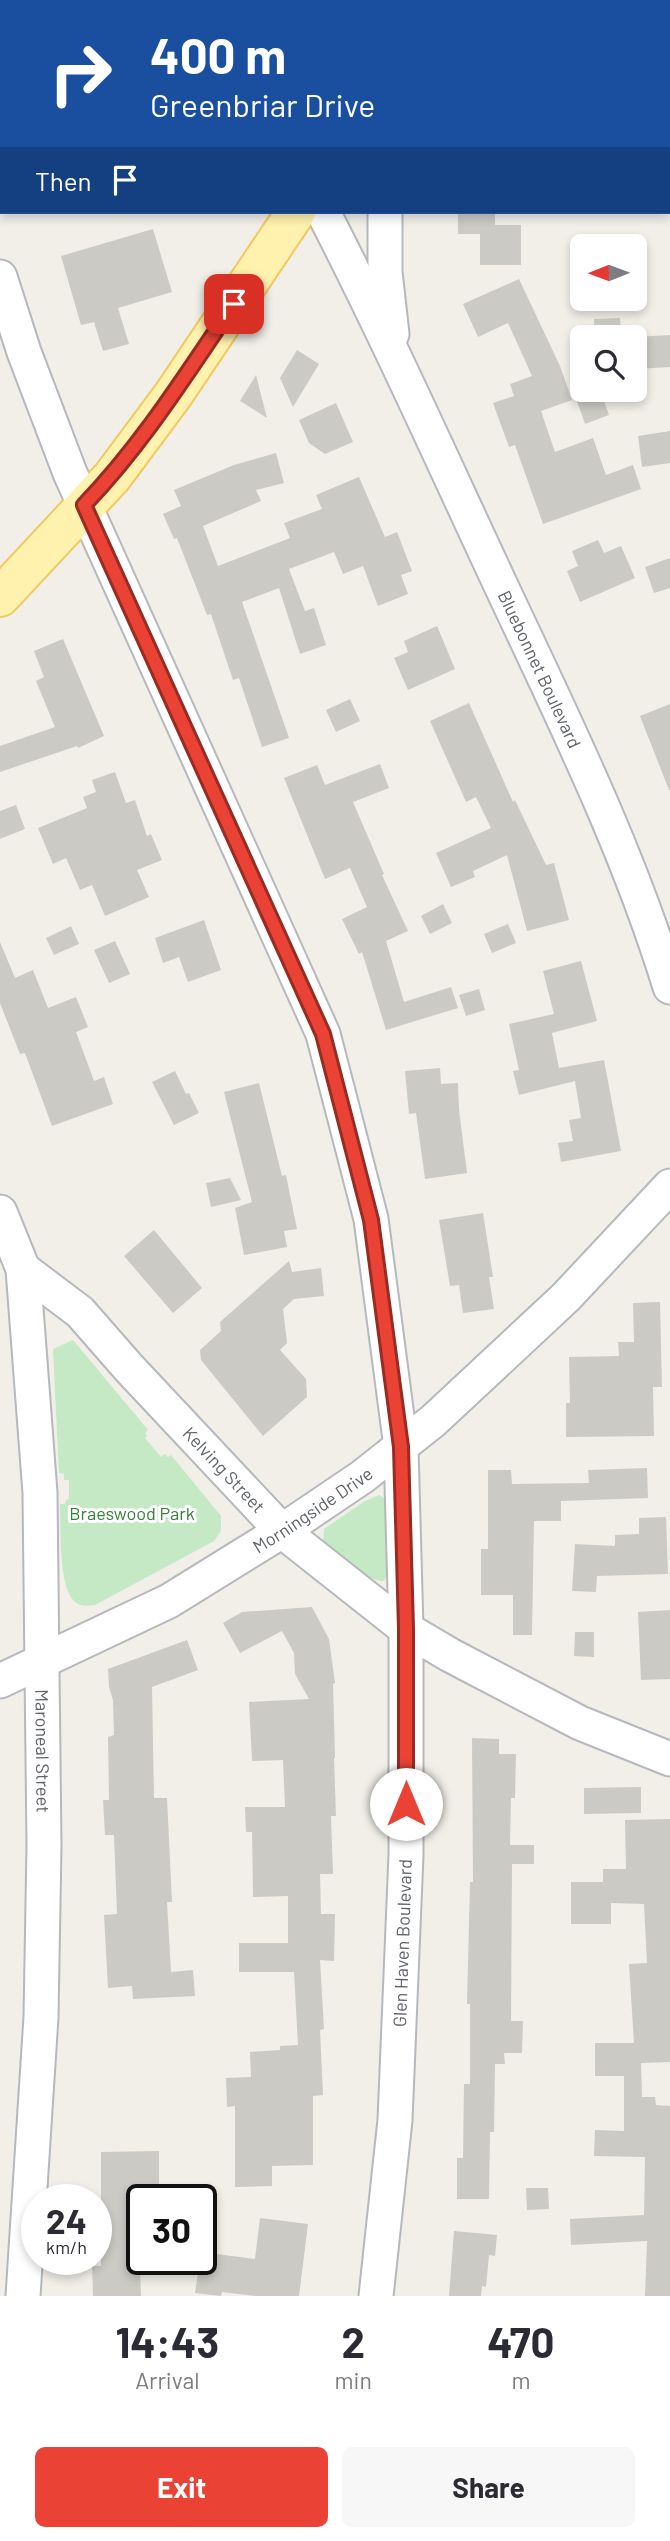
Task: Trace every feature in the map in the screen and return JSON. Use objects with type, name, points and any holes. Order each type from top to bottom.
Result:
[{"type":"main road","points":[[0,597],[112,477],[173,396],[295,214]]},
{"type":"street","name":"Bluebonnet Boulevard","points":[[324,214],[395,357],[588,772],[652,927],[670,987]]},
{"type":"street","name":"Bluebonnet Boulevard","points":[[385,214],[385,272],[395,357]]},
{"type":"street","name":"Glen Haven Boulevard","points":[[0,277],[41,398],[84,505],[323,1034],[371,1220],[401,1447],[406,1629],[405,1883],[395,2120],[376,2296]]},
{"type":"street","name":"Morningside Drive","points":[[0,1681],[169,1601],[282,1531],[362,1477],[433,1421],[566,1297],[670,1186]]},
{"type":"street","name":"Maroneal Street","points":[[0,1212],[23,1269],[37,1441],[43,1662],[41,2017],[23,2296]]},
{"type":"street","name":"Kelving Street","points":[[23,1269],[80,1312],[282,1531],[406,1629],[580,1723],[670,1759]]},
{"type":"green space","name":"Braeswood Park","points":[[73,1340],[148,1430],[145,1438],[161,1457],[165,1454],[168,1457],[171,1455],[221,1516],[221,1531],[214,1541],[89,1606],[76,1603],[69,1593],[61,1555],[60,1504],[65,1504],[69,1499],[69,1480],[64,1480],[64,1474],[59,1473],[53,1349]]},
{"type":"green space","points":[[379,1495],[386,1499],[389,1511],[388,1575],[384,1581],[360,1572],[323,1541],[324,1529],[365,1501]]},
{"type":"building","points":[[458,214],[495,214],[495,225],[521,225],[521,265],[480,265],[480,234],[458,234]]},
{"type":"building","points":[[153,229],[172,292],[118,308],[129,344],[103,351],[94,322],[81,325],[61,256]]},
{"type":"building","points":[[519,279],[560,366],[570,394],[570,401],[541,411],[555,452],[593,438],[606,475],[633,465],[641,489],[543,524],[515,445],[509,447],[493,403],[514,396],[510,384],[532,376],[508,323],[478,337],[463,304]]},
{"type":"building","points":[[620,318],[620,325],[594,325],[594,319]]},
{"type":"building","points":[[670,335],[670,367],[647,368],[647,336]]},
{"type":"building","points":[[297,350],[319,364],[293,407],[280,378]]},
{"type":"building","points":[[256,375],[267,418],[240,401]]},
{"type":"building","points":[[577,402],[604,402],[609,415],[585,424]]},
{"type":"building","points":[[336,403],[353,442],[325,454],[309,443],[299,420]]},
{"type":"building","points":[[670,431],[670,463],[642,467],[638,436]]},
{"type":"building","points":[[276,453],[284,483],[256,490],[261,501],[203,526],[218,566],[290,538],[284,523],[322,509],[316,495],[359,477],[385,537],[397,532],[412,571],[401,575],[408,594],[378,606],[363,566],[343,574],[334,552],[289,569],[305,611],[314,608],[326,645],[300,654],[279,588],[242,602],[289,738],[262,747],[239,678],[233,680],[211,614],[207,615],[177,538],[174,539],[163,514],[181,506],[174,490],[234,465]]},
{"type":"building","points":[[598,540],[604,553],[621,546],[635,578],[580,602],[567,571],[578,566],[572,551]]},
{"type":"building","points":[[670,558],[670,588],[654,593],[645,567]]},
{"type":"building","points":[[437,626],[455,669],[408,690],[394,658],[408,652],[404,641]]},
{"type":"building","points":[[63,639],[104,736],[78,748],[77,746],[0,772],[0,746],[55,727],[36,681],[44,677],[34,651]]},
{"type":"building","points":[[350,699],[360,721],[336,732],[326,710]]},
{"type":"building","points":[[469,703],[513,802],[515,800],[546,865],[554,863],[569,920],[527,931],[507,855],[473,871],[475,877],[451,887],[436,853],[491,828],[476,797],[466,802],[430,721]]},
{"type":"building","points":[[670,704],[670,790],[669,790],[640,716]]},
{"type":"building","points":[[380,764],[389,788],[353,802],[408,931],[386,941],[404,1002],[451,987],[458,1008],[386,1030],[362,952],[359,954],[342,919],[367,907],[350,868],[325,879],[284,778],[317,765],[325,785]]},
{"type":"building","points":[[115,772],[126,803],[135,800],[147,836],[151,834],[162,860],[137,870],[149,897],[105,916],[92,885],[80,890],[66,858],[53,864],[38,828],[87,808],[83,797],[96,792],[92,780]]},
{"type":"building","points":[[16,805],[25,829],[0,839],[0,811]]},
{"type":"building","points":[[443,904],[452,923],[430,934],[421,916]]},
{"type":"building","points":[[204,920],[221,970],[188,982],[179,957],[163,963],[155,938]]},
{"type":"building","points":[[508,924],[516,943],[492,953],[484,934]]},
{"type":"building","points":[[71,926],[79,944],[54,955],[46,938]]},
{"type":"building","points":[[115,941],[130,974],[109,983],[94,950]]},
{"type":"building","points":[[0,942],[15,978],[33,970],[48,1008],[76,997],[88,1027],[76,1032],[94,1081],[104,1077],[113,1104],[52,1126],[25,1053],[20,1054],[0,1003]]},
{"type":"building","points":[[581,961],[597,1021],[552,1033],[559,1068],[604,1060],[621,1151],[561,1162],[558,1143],[573,1141],[569,1120],[581,1118],[575,1081],[519,1095],[513,1071],[519,1070],[509,1024],[554,1014],[543,971]]},
{"type":"building","points":[[479,989],[485,1010],[466,1016],[459,995]]},
{"type":"building","points":[[440,1068],[441,1084],[458,1083],[467,1173],[425,1179],[416,1113],[409,1114],[405,1071]]},
{"type":"building","points":[[175,1071],[199,1113],[174,1125],[152,1082]]},
{"type":"building","points":[[259,1083],[282,1176],[286,1175],[297,1229],[284,1231],[287,1247],[244,1255],[235,1208],[252,1202],[224,1092]]},
{"type":"building","points":[[230,1178],[241,1200],[211,1207],[206,1183]]},
{"type":"building","points":[[483,1213],[493,1277],[489,1277],[494,1309],[463,1313],[459,1285],[450,1286],[439,1220]]},
{"type":"building","points":[[154,1230],[202,1288],[173,1313],[124,1256]]},
{"type":"building","points":[[289,1261],[292,1272],[321,1268],[324,1296],[294,1299],[283,1309],[287,1343],[280,1350],[306,1379],[307,1397],[263,1436],[201,1360],[200,1350],[221,1331],[220,1322]]},
{"type":"building","points":[[660,1302],[662,1387],[653,1387],[654,1436],[566,1437],[566,1403],[570,1403],[569,1357],[619,1356],[618,1342],[634,1342],[633,1303]]},
{"type":"building","points":[[647,1468],[648,1498],[561,1501],[561,1521],[534,1521],[532,1635],[513,1635],[513,1595],[481,1595],[481,1549],[488,1549],[488,1470],[511,1470],[512,1484],[589,1483],[588,1470]]},
{"type":"building","points":[[666,1517],[668,1574],[597,1576],[596,1592],[572,1591],[575,1544],[615,1546],[615,1535],[639,1534],[639,1518]]},
{"type":"building","points":[[312,1607],[329,1639],[335,1683],[336,1816],[331,1816],[333,1874],[320,1874],[321,1914],[335,1914],[334,1961],[320,1960],[324,2029],[320,2030],[323,2095],[313,2096],[313,2165],[272,2166],[272,2186],[235,2187],[235,2106],[227,2107],[226,2078],[251,2077],[250,2052],[280,2050],[280,2046],[298,2045],[294,1972],[239,1972],[239,1943],[288,1943],[288,1896],[253,1897],[252,1832],[246,1832],[245,1807],[285,1807],[283,1760],[252,1761],[249,1702],[309,1699],[295,1674],[294,1653],[282,1631],[240,1653],[223,1623],[242,1612]]},
{"type":"building","points":[[670,1610],[670,1679],[641,1680],[638,1612]]},
{"type":"building","points":[[575,1632],[594,1632],[594,1657],[574,1656]]},
{"type":"building","points":[[187,1640],[198,1670],[152,1687],[154,1798],[167,1798],[172,1902],[167,1902],[171,1972],[193,1970],[195,1996],[133,1999],[132,1986],[108,1988],[104,1915],[117,1914],[114,1835],[105,1835],[103,1800],[109,1800],[108,1737],[114,1735],[113,1700],[108,1669]]},
{"type":"building","points":[[472,1738],[499,1739],[499,1754],[516,1754],[510,1845],[534,1845],[534,1864],[512,1864],[511,2021],[523,2021],[522,2053],[504,2053],[505,2064],[495,2064],[489,2199],[457,2199],[457,2158],[463,2158],[464,2084],[470,2084],[470,2004],[467,2004],[470,1882],[473,1882]]},
{"type":"building","points":[[641,1787],[641,1813],[584,1814],[584,1788]]},
{"type":"building","points":[[670,1819],[670,2062],[641,2063],[642,2097],[655,2097],[656,2105],[670,2106],[670,2296],[645,2296],[647,2241],[571,2245],[570,2219],[644,2215],[645,2157],[594,2156],[595,2130],[624,2131],[624,2076],[595,2076],[595,2043],[634,2043],[629,1964],[647,1963],[644,1904],[611,1903],[611,1924],[571,1924],[571,1882],[603,1882],[603,1869],[626,1869],[625,1820]]},
{"type":"building","points":[[159,2151],[159,2184],[126,2184],[126,2275],[140,2275],[141,2296],[93,2296],[92,2275],[112,2275],[112,2184],[101,2184],[101,2152]]},
{"type":"building","points":[[526,2188],[548,2188],[549,2209],[527,2210]]},
{"type":"building","points":[[260,2218],[308,2224],[299,2296],[257,2296],[222,2292],[221,2296],[195,2293],[198,2275],[217,2275],[217,2254],[255,2259]]},
{"type":"building","points":[[454,2231],[497,2235],[495,2256],[489,2255],[486,2287],[482,2286],[481,2296],[449,2296]]},
{"type":"route","points":[[234,304],[173,396],[112,477],[84,505],[323,1034],[371,1220],[401,1447],[406,1629],[406,1804]]}]
